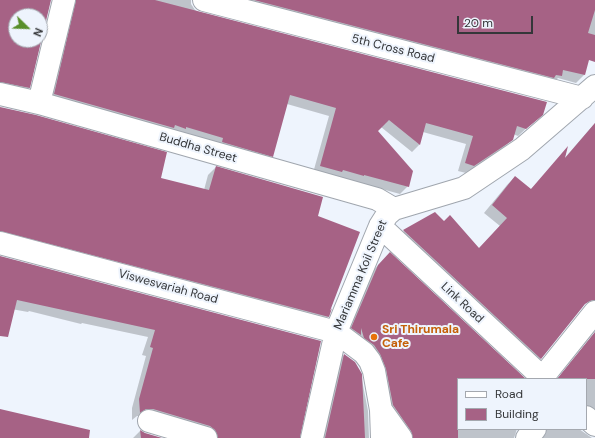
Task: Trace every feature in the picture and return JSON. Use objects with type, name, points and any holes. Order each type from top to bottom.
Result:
[{"type":"street","points":[[39,103],[64,0]]},
{"type":"street","name":"5th Cross Road","points":[[204,0],[588,92]]},
{"type":"street","name":"Mariamma Koil Street","points":[[312,438],[336,332],[380,226],[394,208],[464,188],[522,149],[588,92]]},
{"type":"street","name":"Buddha Street","points":[[0,94],[39,103],[377,198],[394,208]]},
{"type":"street","name":"Link Road","points":[[380,226],[543,378]]},
{"type":"street","name":"Viswesvariah Road","points":[[0,243],[336,332]]},
{"type":"street","points":[[543,378],[595,312]]},
{"type":"street","points":[[336,332],[364,353],[370,361],[374,371],[381,410],[382,438]]},
{"type":"street","points":[[381,410],[401,438]]},
{"type":"street","points":[[587,418],[595,425]]},
{"type":"street","points":[[149,421],[206,438]]},
{"type":"street","points":[[527,438],[534,430]]},
{"type":"building","points":[[0,0],[51,0],[48,13],[48,8],[8,8],[8,48],[40,48],[30,88],[0,82]]},
{"type":"building","points":[[76,0],[155,0],[547,102],[543,115],[526,129],[517,126],[513,140],[474,166],[465,163],[473,136],[426,123],[420,145],[389,120],[378,131],[413,171],[409,187],[343,170],[342,172],[320,166],[336,108],[290,95],[273,157],[222,142],[223,138],[186,127],[186,129],[175,125],[174,128],[54,94]]},
{"type":"building","points":[[254,0],[595,0],[595,10],[588,33],[595,35],[595,62],[589,60],[585,75],[563,70],[562,76],[556,75],[554,78]]},
{"type":"building","points":[[0,107],[36,115],[167,152],[161,178],[209,190],[216,166],[323,197],[318,216],[360,232],[329,317],[0,231]]},
{"type":"building","points":[[595,123],[595,300],[585,304],[541,359],[403,230],[435,212],[444,221],[450,215],[479,248],[507,218],[492,205],[515,176],[531,189],[568,146],[565,158]]},
{"type":"building","points":[[390,252],[525,378],[457,378],[458,438],[413,438],[411,431],[393,405],[386,369],[380,354],[374,345],[364,338],[361,328],[361,335],[351,328],[378,265]]},
{"type":"building","points":[[0,256],[321,341],[300,438],[218,438],[215,430],[210,426],[153,409],[146,409],[140,413],[139,399],[153,348],[150,347],[155,330],[17,300],[8,337],[0,336]]},
{"type":"building","points":[[595,332],[595,379],[558,378]]},
{"type":"building","points":[[344,354],[355,362],[362,374],[365,438],[325,438]]},
{"type":"building","points":[[0,409],[90,430],[89,438],[0,438]]},
{"type":"building","points":[[140,430],[145,433],[162,438],[141,438]]},
{"type":"place","name":"Sri Thirumala Cafe","points":[[374,337]]}]
